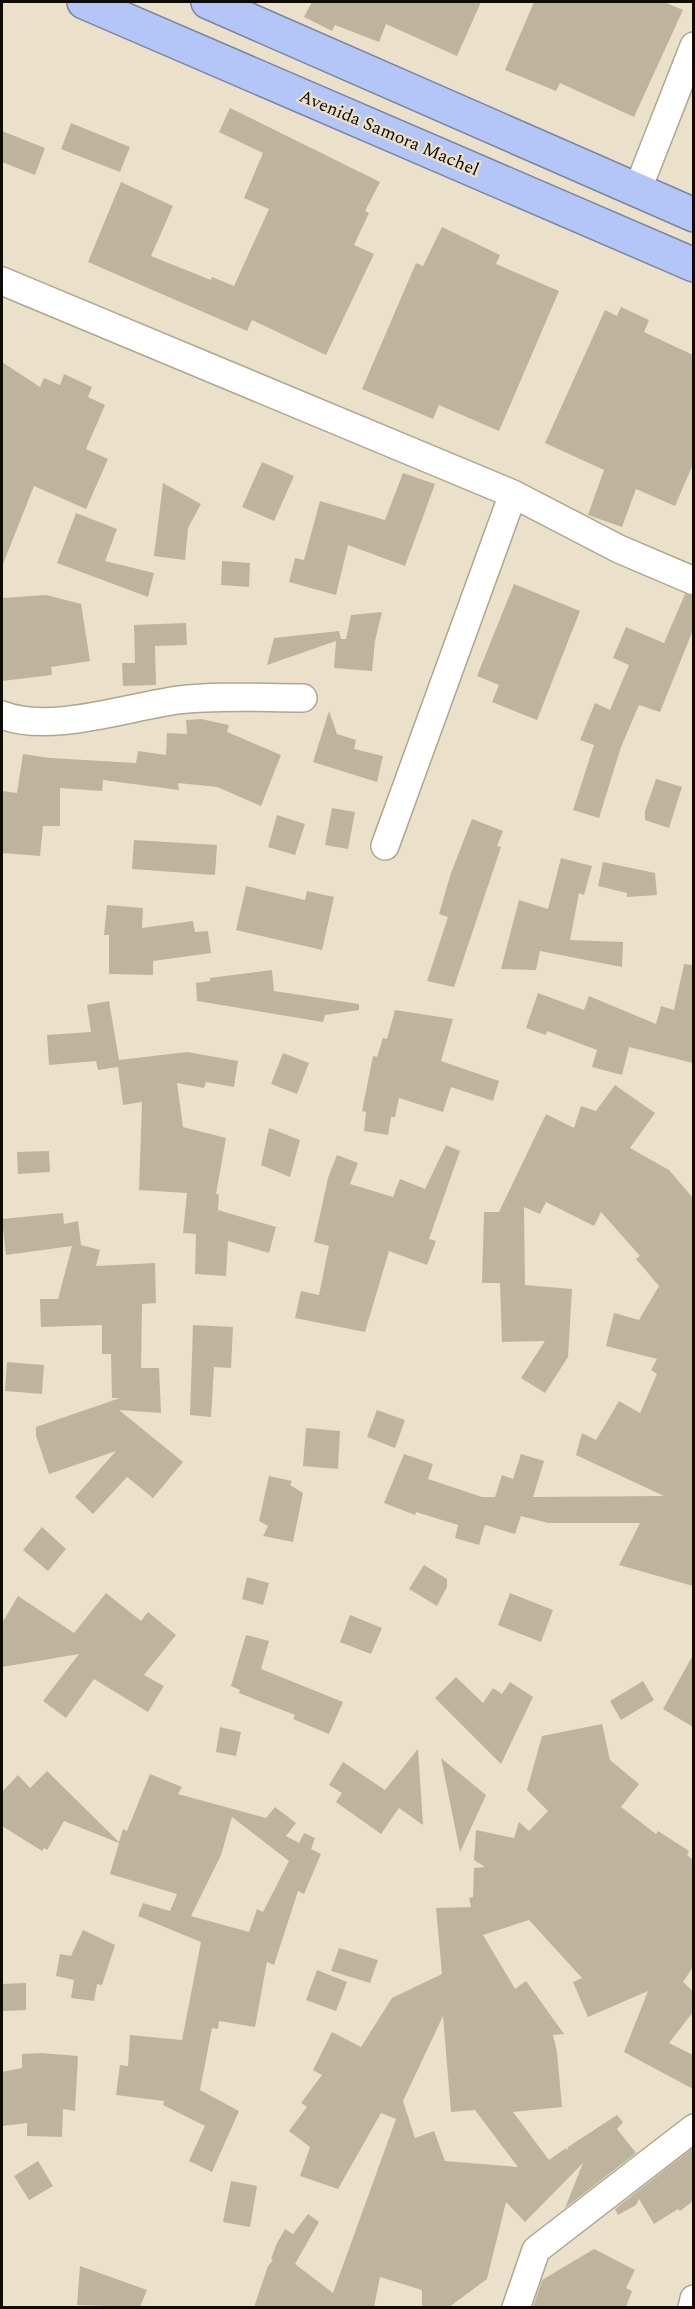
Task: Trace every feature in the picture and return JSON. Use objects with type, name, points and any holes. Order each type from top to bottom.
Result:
[{"type":"highway","name":"Avenida Samora Machel","points":[[84,2],[693,265]]},
{"type":"highway","points":[[208,2],[693,215]]},
{"type":"street","points":[[637,190],[693,46]]},
{"type":"street","points":[[2,281],[513,494],[619,549],[693,581]]},
{"type":"street","points":[[385,846],[513,494]]},
{"type":"street","points":[[2,715],[22,722],[55,722],[201,698],[303,698]]},
{"type":"street","points":[[516,2307],[536,2250],[693,2128]]},
{"type":"street","points":[[692,2307],[693,2299]]},
{"type":"building","points":[[312,2],[481,2],[457,56],[386,24],[379,42],[335,25],[332,31],[304,17]]},
{"type":"building","points":[[534,2],[664,2],[683,10],[634,117],[560,83],[556,91],[505,70]]},
{"type":"building","points":[[230,108],[380,182],[365,211],[369,213],[354,245],[374,254],[326,355],[252,320],[247,331],[88,262],[121,182],[173,206],[151,256],[211,280],[212,277],[234,286],[269,209],[244,198],[263,153],[219,132]]},
{"type":"building","points":[[71,123],[130,147],[120,172],[61,149]]},
{"type":"building","points":[[2,131],[45,148],[35,175],[2,162]]},
{"type":"building","points":[[442,227],[500,255],[496,264],[559,291],[499,431],[439,405],[433,419],[362,389],[416,263],[423,266]]},
{"type":"building","points":[[621,307],[649,320],[644,332],[693,355],[693,464],[675,506],[636,489],[622,527],[588,515],[604,470],[545,443],[605,310],[617,316]]},
{"type":"building","points":[[2,362],[40,387],[44,378],[60,385],[64,374],[92,387],[88,397],[105,405],[86,449],[108,459],[86,509],[34,486],[3,564]]},
{"type":"building","points":[[262,462],[294,476],[274,521],[242,507]]},
{"type":"building","points":[[403,473],[435,484],[405,566],[348,545],[336,595],[289,582],[295,558],[304,560],[320,501],[385,520]]},
{"type":"building","points":[[163,483],[201,504],[188,528],[185,560],[154,556]]},
{"type":"building","points":[[76,513],[117,529],[105,561],[154,573],[148,597],[57,563]]},
{"type":"building","points":[[222,561],[250,563],[249,587],[221,585]]},
{"type":"building","points":[[514,584],[580,611],[537,720],[492,702],[499,685],[477,676]]},
{"type":"building","points":[[685,594],[693,596],[693,630],[660,712],[639,705],[621,747],[599,818],[573,810],[594,745],[580,740],[595,703],[610,710],[629,665],[613,658],[626,627],[664,643]]},
{"type":"building","points":[[46,595],[81,604],[90,661],[51,667],[52,675],[2,681],[2,598]]},
{"type":"building","points":[[382,612],[375,641],[372,671],[334,668],[336,641],[267,665],[274,638],[339,631],[341,639],[346,639],[351,615]]},
{"type":"building","points":[[186,623],[187,645],[155,646],[156,685],[123,686],[122,663],[135,663],[134,625]]},
{"type":"building","points":[[329,711],[337,734],[356,740],[354,749],[383,756],[377,782],[313,762]]},
{"type":"building","points":[[201,719],[229,725],[227,732],[281,755],[261,806],[217,787],[178,783],[179,790],[103,780],[102,791],[60,788],[60,826],[43,826],[40,856],[2,853],[2,791],[17,793],[23,754],[50,758],[136,763],[138,751],[166,755],[167,733],[187,734],[186,720]]},
{"type":"building","points":[[656,779],[682,787],[669,828],[645,820],[645,811]]},
{"type":"building","points":[[332,808],[355,812],[348,849],[325,845]]},
{"type":"building","points":[[277,815],[305,824],[295,855],[268,847]]},
{"type":"building","points":[[472,819],[503,831],[497,846],[501,847],[454,987],[427,981],[448,917],[439,914],[451,873]]},
{"type":"building","points":[[134,840],[217,845],[215,875],[132,869]]},
{"type":"building","points":[[561,858],[592,866],[584,895],[579,893],[570,940],[623,942],[622,967],[540,951],[536,970],[501,969],[519,900],[548,909]]},
{"type":"building","points":[[603,862],[655,873],[657,895],[627,897],[627,893],[598,886]]},
{"type":"building","points":[[246,886],[305,900],[307,891],[334,897],[322,950],[236,930]]},
{"type":"building","points":[[107,905],[143,908],[142,928],[193,921],[195,932],[208,931],[211,953],[153,961],[153,975],[109,974],[109,935],[104,935]]},
{"type":"building","points":[[684,964],[693,965],[693,1063],[629,1047],[622,1075],[592,1067],[597,1050],[547,1031],[546,1035],[526,1028],[538,993],[584,1010],[589,996],[656,1024],[661,1006],[674,1010]]},
{"type":"building","points":[[272,970],[274,991],[359,1004],[359,1010],[325,1015],[323,1022],[197,1001],[196,983],[210,981],[210,978]]},
{"type":"building","points":[[109,1001],[119,1060],[187,1052],[238,1061],[234,1087],[206,1082],[204,1088],[177,1083],[183,1127],[226,1138],[216,1194],[219,1194],[218,1210],[276,1227],[269,1253],[228,1241],[226,1276],[195,1274],[196,1234],[183,1233],[187,1193],[139,1190],[142,1102],[123,1105],[118,1067],[98,1070],[96,1061],[49,1065],[47,1035],[91,1032],[87,1005]]},
{"type":"building","points":[[395,1010],[453,1019],[441,1061],[499,1081],[493,1101],[451,1087],[443,1112],[399,1098],[395,1117],[391,1117],[388,1135],[364,1131],[366,1112],[362,1111],[373,1056],[377,1057],[383,1038],[387,1039]]},
{"type":"building","points":[[283,1053],[309,1063],[297,1094],[271,1084]]},
{"type":"building","points":[[615,1085],[655,1113],[630,1148],[669,1170],[693,1198],[693,1586],[619,1565],[640,1523],[548,1523],[521,1516],[515,1534],[485,1525],[479,1545],[455,1538],[458,1525],[416,1512],[415,1515],[384,1503],[404,1454],[433,1464],[428,1479],[482,1497],[495,1497],[502,1475],[513,1479],[521,1454],[544,1461],[533,1497],[664,1496],[576,1455],[582,1433],[596,1440],[619,1401],[640,1413],[657,1374],[651,1370],[657,1359],[606,1346],[614,1313],[639,1320],[659,1286],[636,1259],[640,1256],[601,1212],[594,1226],[546,1202],[540,1214],[524,1207],[525,1285],[572,1289],[568,1357],[545,1393],[521,1378],[545,1341],[502,1342],[500,1283],[482,1283],[484,1212],[499,1212],[546,1114],[574,1128],[581,1106],[596,1111]]},
{"type":"building","points":[[269,1128],[300,1140],[290,1177],[261,1165]]},
{"type":"building","points":[[446,1145],[460,1151],[429,1239],[436,1241],[427,1265],[389,1251],[365,1332],[295,1318],[301,1291],[319,1295],[329,1246],[314,1242],[328,1178],[337,1155],[358,1163],[350,1184],[393,1197],[400,1179],[425,1189]]},
{"type":"building","points":[[49,1151],[50,1172],[18,1174],[17,1152]]},
{"type":"building","points":[[63,1213],[64,1224],[78,1221],[81,1245],[100,1250],[96,1266],[155,1263],[156,1303],[142,1304],[141,1368],[159,1368],[161,1413],[119,1410],[183,1462],[153,1498],[127,1477],[93,1514],[75,1497],[116,1451],[49,1474],[36,1436],[36,1427],[120,1398],[112,1398],[111,1354],[102,1354],[102,1325],[41,1327],[40,1299],[58,1299],[72,1246],[6,1255],[2,1219]]},
{"type":"building","points":[[193,1325],[233,1327],[231,1368],[214,1367],[211,1417],[190,1415]]},
{"type":"building","points":[[7,1362],[44,1365],[42,1394],[5,1391]]},
{"type":"building","points":[[377,1410],[405,1420],[395,1448],[367,1437]]},
{"type":"building","points":[[306,1428],[340,1431],[338,1469],[303,1466]]},
{"type":"building","points":[[269,1476],[292,1481],[290,1485],[303,1493],[293,1542],[263,1536],[268,1526],[259,1521]]},
{"type":"building","points":[[42,1527],[66,1549],[48,1571],[23,1550]]},
{"type":"building","points":[[424,1565],[447,1579],[447,1587],[437,1606],[409,1589]]},
{"type":"building","points":[[247,1577],[269,1583],[263,1605],[242,1599]]},
{"type":"building","points":[[106,1593],[141,1621],[148,1612],[176,1635],[144,1675],[164,1686],[148,1712],[94,1679],[66,1718],[43,1701],[79,1654],[2,1667],[2,1623],[18,1596],[74,1633]]},
{"type":"building","points":[[510,1593],[553,1610],[541,1642],[498,1625]]},
{"type":"building","points":[[350,1615],[382,1628],[371,1654],[340,1642]]},
{"type":"building","points":[[246,1635],[269,1641],[261,1669],[343,1702],[329,1734],[293,1719],[295,1715],[239,1693],[240,1690],[231,1686]]},
{"type":"building","points":[[693,1655],[693,1727],[663,1709]]},
{"type":"building","points":[[456,1677],[483,1703],[493,1688],[502,1694],[510,1682],[533,1697],[501,1764],[435,1698]]},
{"type":"building","points":[[643,1681],[654,1700],[621,1720],[610,1701]]},
{"type":"building","points":[[602,1724],[610,1760],[639,1784],[621,1807],[656,1834],[658,1831],[689,1851],[687,1855],[693,1860],[693,1967],[683,1982],[693,1991],[693,2012],[669,2043],[693,2055],[693,2089],[624,2052],[648,1991],[588,2017],[573,1982],[582,1978],[529,1920],[483,1935],[515,1989],[526,1981],[564,2034],[553,2035],[557,2052],[562,2107],[513,2112],[549,2160],[566,2148],[567,2151],[568,2147],[617,2115],[623,2122],[617,2129],[636,2153],[565,2208],[583,2163],[525,2222],[506,2202],[487,2279],[449,2307],[422,2307],[422,2290],[380,2277],[374,2307],[254,2307],[268,2266],[273,2260],[271,2259],[276,2245],[285,2229],[293,2234],[308,2214],[319,2222],[295,2264],[333,2293],[396,2119],[381,2113],[338,2189],[300,2176],[310,2147],[289,2131],[307,2107],[301,2103],[322,2075],[313,2070],[332,2032],[361,2047],[392,1998],[442,1974],[436,1908],[471,1907],[469,1898],[473,1897],[474,1868],[485,1867],[474,1860],[476,1830],[514,1838],[519,1822],[529,1831],[548,1811],[527,1790],[542,1736]],"holes":[[[443,2016],[451,2112],[475,2110],[518,2167],[445,2161],[434,2131],[415,2138],[403,2101]]]},
{"type":"building","points":[[220,1727],[241,1732],[236,1756],[216,1752]]},
{"type":"building","points":[[418,1749],[423,1825],[399,1808],[381,1834],[336,1802],[342,1793],[329,1785],[343,1762],[385,1790]]},
{"type":"building","points":[[441,1758],[486,1795],[460,1852]]},
{"type":"building","points":[[47,1771],[119,1842],[123,1829],[127,1831],[150,1774],[182,1787],[178,1794],[266,1818],[275,1807],[296,1823],[286,1836],[299,1843],[304,1833],[315,1838],[311,1849],[321,1854],[304,1894],[298,1891],[274,1965],[267,1962],[255,2027],[219,2021],[218,2029],[212,2028],[200,2090],[239,2111],[212,2172],[189,2161],[205,2126],[163,2105],[164,2101],[116,2095],[120,2065],[128,2066],[130,2035],[182,2040],[201,1942],[138,1916],[143,1903],[170,1911],[177,1894],[110,1874],[119,1843],[64,1821],[47,1850],[44,1848],[42,1851],[2,1826],[2,1792],[18,1775],[30,1788]],"holes":[[[232,1817],[289,1861],[263,1912],[257,1909],[249,1932],[191,1916],[221,1855]]]},
{"type":"building","points":[[83,1930],[115,1945],[102,1985],[97,1984],[94,2001],[71,1998],[74,1980],[56,1976],[60,1954],[71,1956]]},
{"type":"building","points":[[339,1948],[378,1960],[370,1983],[331,1971]]},
{"type":"building","points":[[317,1970],[347,1982],[336,2011],[306,2000]]},
{"type":"building","points":[[26,1983],[26,2010],[2,2011],[2,1984]]},
{"type":"building","points":[[22,2054],[78,2056],[75,2111],[63,2109],[62,2137],[27,2136],[27,2123],[2,2126],[2,2072],[22,2068]]},
{"type":"building","points":[[693,2148],[693,2201],[680,2211],[678,2209],[654,2224],[639,2199],[636,2205],[618,2215],[615,2209]]},
{"type":"building","points":[[38,2161],[53,2186],[29,2200],[14,2176]]},
{"type":"building","points":[[231,2181],[257,2186],[250,2227],[223,2222]]},
{"type":"building","points":[[594,2249],[635,2270],[626,2288],[632,2291],[626,2307],[533,2307],[542,2280]]},
{"type":"building","points":[[80,2266],[147,2290],[140,2307],[77,2305]]}]
